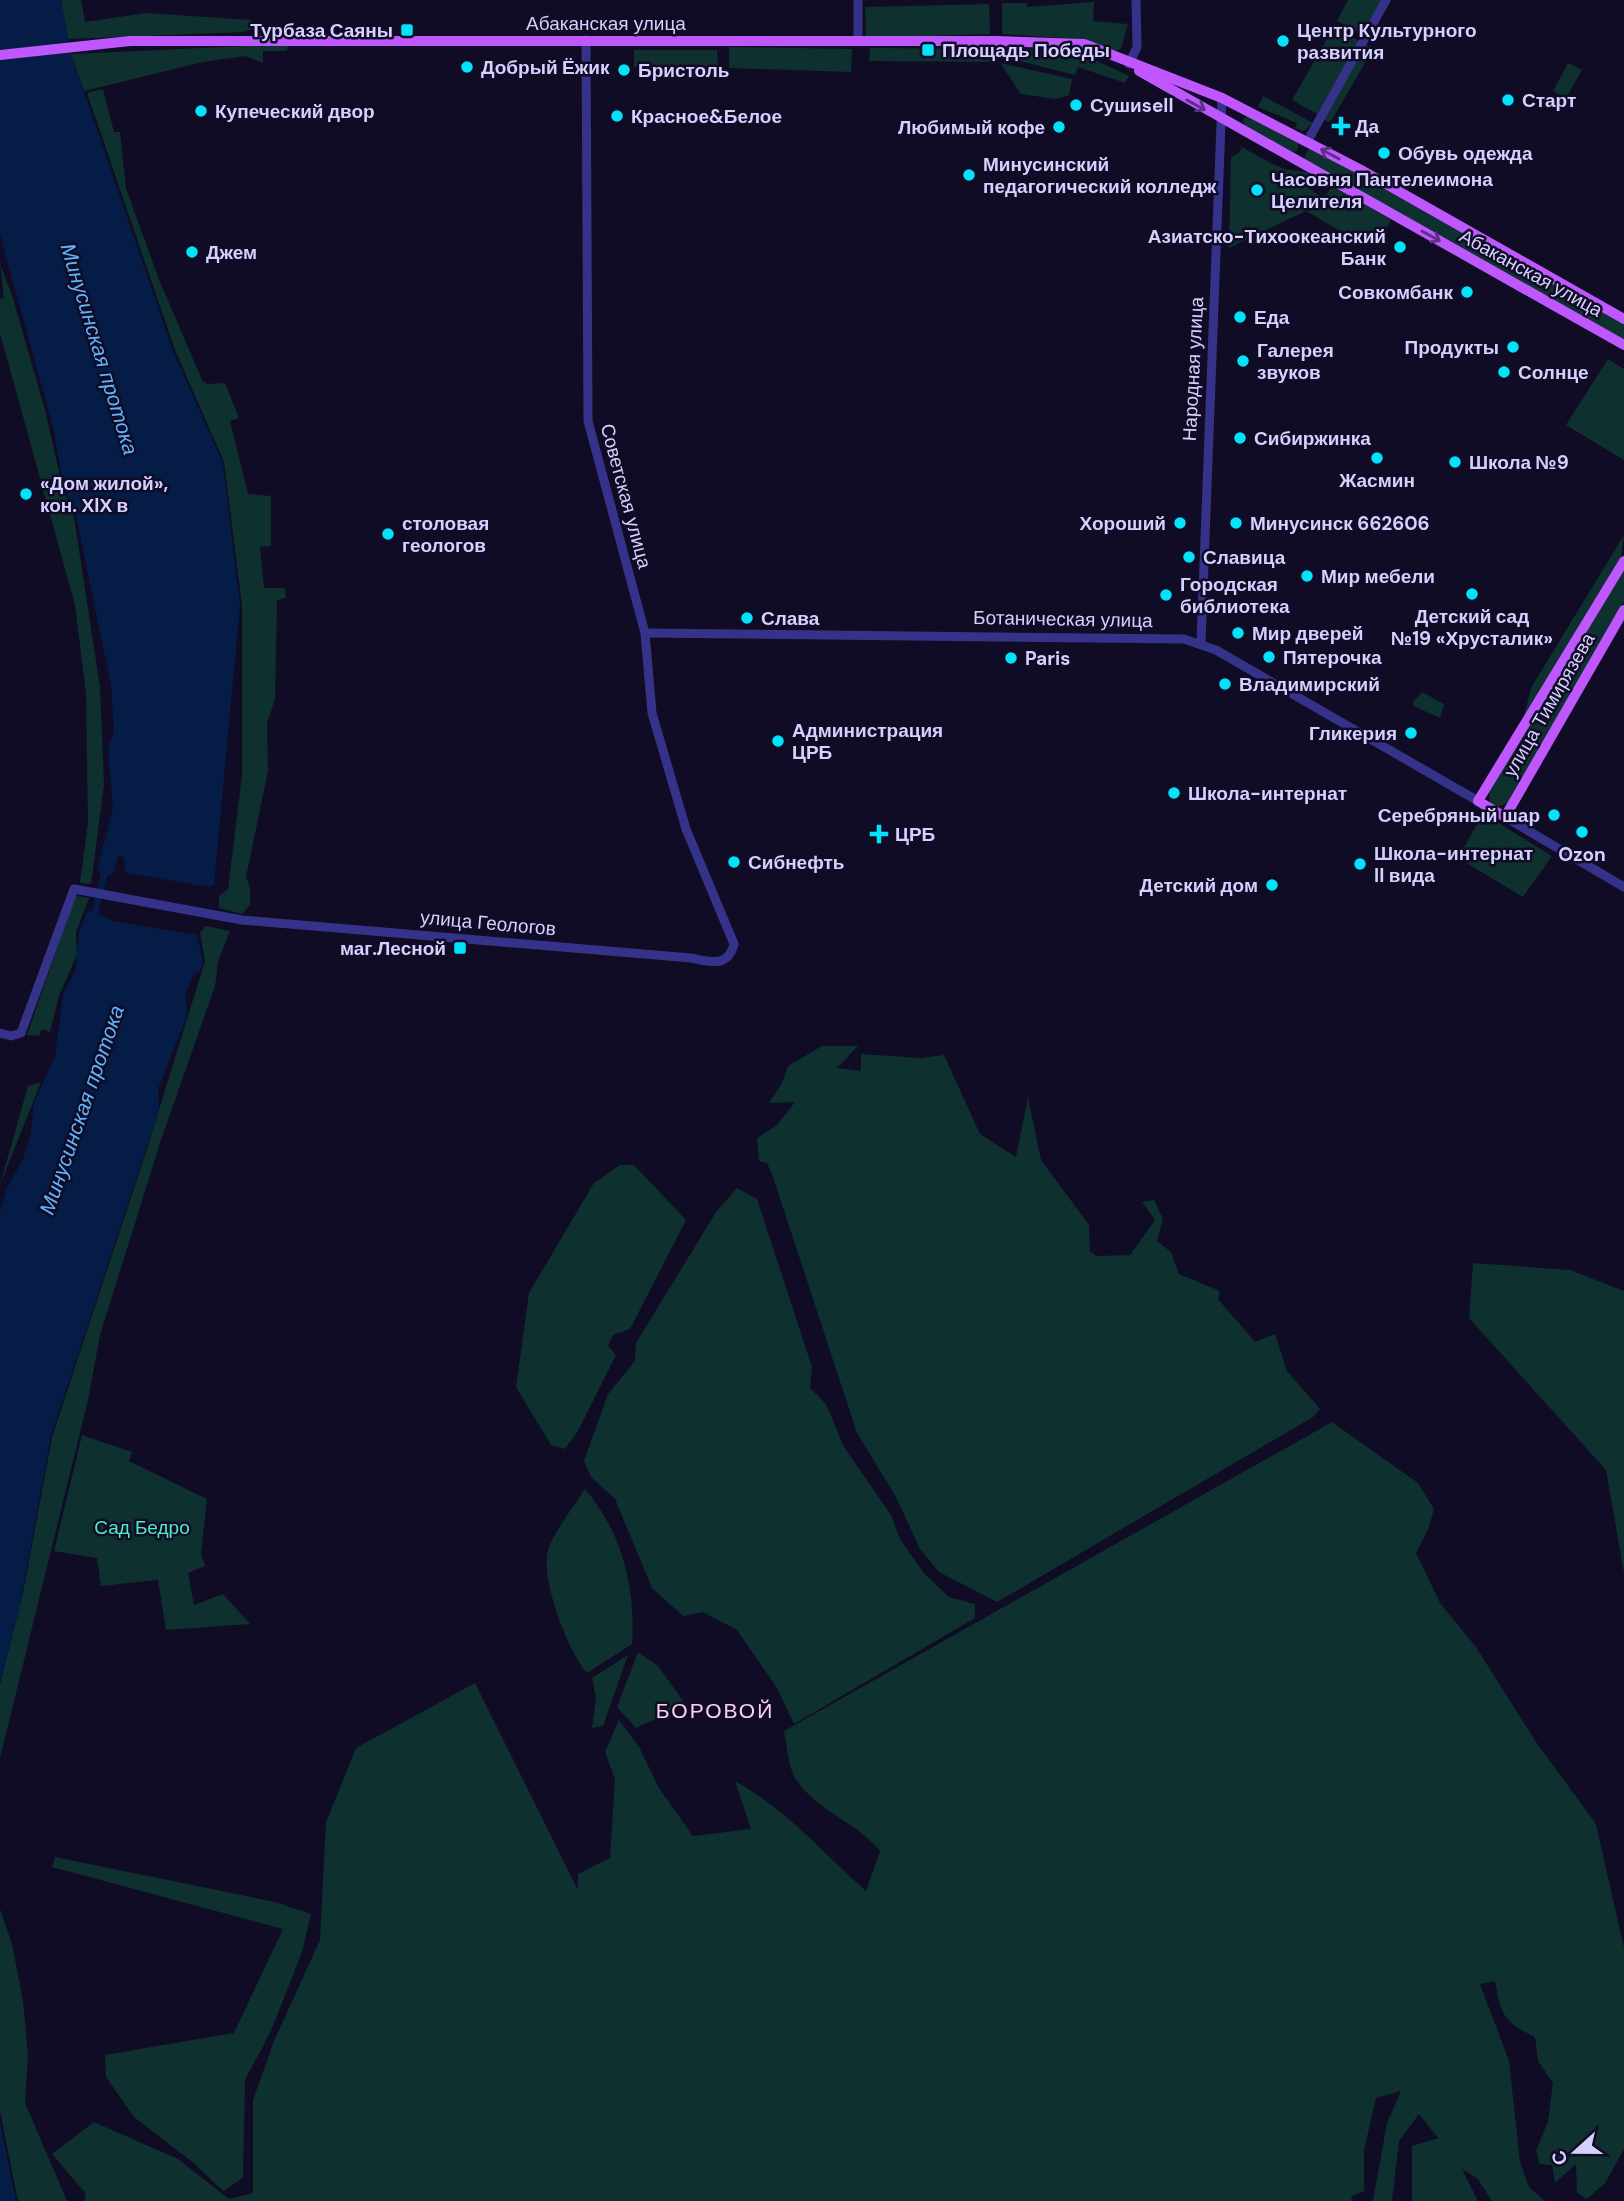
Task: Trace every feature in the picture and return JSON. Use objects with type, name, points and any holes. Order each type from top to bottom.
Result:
[{"type":"main road","name":"Абаканская улица","points":[[0,55],[130,41],[311,39],[858,40],[1084,44],[1249,110],[1624,319]]},
{"type":"main road","name":"Абаканская улица","points":[[1129,64],[1143,75],[1624,345]]},
{"type":"main road","points":[[1242,130],[1238,117],[1249,110]]},
{"type":"main road","points":[[1296,160],[1307,142]]},
{"type":"main road","name":"улица Тимирязева","points":[[1478,801],[1624,561]]},
{"type":"main road","name":"улица Тимирязева","points":[[1505,817],[1624,610]]},
{"type":"main road","name":"Ботаническая улица","points":[[1478,801],[1505,817]]},
{"type":"street","points":[[858,0],[858,40]]},
{"type":"street","points":[[1129,64],[1137,47],[1136,0]]},
{"type":"street","points":[[1307,142],[1386,0]]},
{"type":"street","name":"Советская улица","points":[[586,40],[586,403],[645,634],[652,713],[687,829],[734,944]]},
{"type":"street","name":"Народная улица","points":[[1201,642],[1222,98]]},
{"type":"street","name":"Ботаническая улица","points":[[645,634],[1170,637],[1201,642],[1478,801]]},
{"type":"street","name":"Ботаническая улица","points":[[1505,817],[1624,887]]},
{"type":"street","name":"улица Геологов","points":[[0,1033],[11,1036],[21,1033],[79,890],[316,928],[480,938],[691,958],[715,963],[728,958],[734,944]]},
{"type":"green space","points":[[61,0],[81,0],[85,22],[146,13],[251,20],[252,29],[244,32],[68,39]]},
{"type":"green space","points":[[1348,0],[1382,0],[1362,34],[1337,21]]},
{"type":"green space","points":[[1094,2],[1093,21],[1128,24],[1121,49],[1113,51],[1081,39],[1002,34],[1002,3],[1027,3],[1027,7]]},
{"type":"green space","points":[[989,4],[990,34],[866,38],[865,7]]},
{"type":"green space","points":[[1334,27],[1359,41],[1317,114],[1292,100]]},
{"type":"green space","points":[[286,44],[289,48],[286,51],[263,51],[263,63],[245,56],[203,62],[84,91],[71,54]]},
{"type":"green space","points":[[1365,44],[1373,49],[1330,123],[1322,119]]},
{"type":"green space","points":[[729,47],[852,49],[851,72],[729,68]]},
{"type":"green space","points":[[1004,47],[1082,54],[1129,76],[1125,83],[1078,67],[1075,75],[1004,57]]},
{"type":"green space","points":[[870,48],[991,49],[991,62],[869,61]]},
{"type":"green space","points":[[634,50],[717,50],[718,66],[634,67]]},
{"type":"green space","points":[[1000,63],[1072,79],[1069,95],[1056,99],[1021,94]]},
{"type":"green space","points":[[1568,63],[1582,70],[1566,98],[1553,91]]},
{"type":"green space","points":[[103,89],[114,132],[120,132],[126,188],[158,277],[202,380],[207,384],[225,383],[239,418],[230,421],[248,494],[271,496],[271,546],[260,547],[264,588],[285,588],[286,597],[277,601],[275,699],[267,723],[268,771],[246,877],[250,888],[250,905],[242,914],[219,908],[219,896],[228,889],[242,775],[242,605],[224,462],[175,350],[87,93]]},
{"type":"green space","points":[[1263,96],[1313,123],[1304,131],[1295,128],[1297,123],[1258,107]]},
{"type":"green space","points":[[1248,115],[1299,141],[1297,151],[1293,152],[1245,126],[1243,120]]},
{"type":"green space","points":[[1242,147],[1287,170],[1303,171],[1312,175],[1317,179],[1306,187],[1324,198],[1331,188],[1341,190],[1391,220],[1385,230],[1374,233],[1366,246],[1306,211],[1229,248],[1231,157],[1239,153]]},
{"type":"green space","points":[[1310,147],[1624,324],[1624,340],[1303,159]]},
{"type":"green space","points":[[0,264],[12,295],[45,410],[62,485],[74,517],[100,687],[104,785],[91,884],[80,883],[88,823],[86,693],[75,605],[0,333],[0,299],[4,298]]},
{"type":"green space","points":[[1608,359],[1624,369],[1624,460],[1566,425]]},
{"type":"green space","points":[[1624,535],[1621,556],[1524,716],[1531,688]]},
{"type":"green space","points":[[1624,566],[1624,602],[1508,803],[1496,807],[1490,802],[1489,790]]},
{"type":"green space","points":[[1422,692],[1444,704],[1440,718],[1414,706],[1413,702]]},
{"type":"green space","points":[[1489,817],[1552,856],[1523,897],[1458,858],[1476,826]]},
{"type":"green space","points":[[75,896],[89,898],[76,932],[77,954],[59,996],[50,1032],[42,1029],[39,1036],[27,1035]]},
{"type":"green space","points":[[206,926],[230,931],[218,961],[215,986],[161,1140],[100,1335],[88,1400],[0,1758],[0,1684],[23,1593],[52,1437],[145,1155],[205,961],[200,932]]},
{"type":"green space","points":[[822,1046],[858,1046],[837,1068],[861,1071],[861,1054],[921,1058],[944,1055],[980,1134],[1016,1157],[1028,1097],[1041,1160],[1089,1225],[1090,1252],[1097,1256],[1130,1255],[1155,1220],[1142,1202],[1154,1200],[1163,1219],[1157,1241],[1171,1252],[1179,1274],[1220,1291],[1218,1299],[1255,1342],[1275,1334],[1287,1371],[1320,1409],[1313,1417],[997,1602],[939,1572],[920,1549],[896,1497],[857,1433],[773,1177],[767,1163],[759,1161],[757,1138],[777,1125],[795,1102],[769,1103],[782,1083],[788,1066]]},
{"type":"green space","points":[[41,1082],[0,1185],[28,1086]]},
{"type":"green space","points":[[620,1165],[634,1165],[686,1220],[630,1329],[613,1335],[608,1346],[616,1355],[578,1431],[565,1449],[551,1445],[516,1387],[529,1293],[594,1183]]},
{"type":"green space","points":[[737,1188],[757,1199],[812,1367],[810,1388],[826,1404],[844,1447],[891,1515],[900,1539],[923,1572],[949,1597],[975,1604],[975,1618],[794,1724],[777,1688],[737,1630],[703,1612],[683,1616],[652,1588],[615,1499],[591,1477],[584,1461],[608,1394],[635,1361],[636,1343],[716,1212]]},
{"type":"green space","points":[[1473,1263],[1570,1270],[1624,1291],[1624,1573],[1606,1470],[1469,1318]]},
{"type":"green space","points":[[1332,1422],[1418,1483],[1434,1509],[1429,1527],[1416,1553],[1440,1603],[1476,1647],[1536,1742],[1596,1824],[1624,1948],[1624,2149],[1606,2182],[1587,2199],[1577,2193],[1576,2164],[1555,2183],[1552,2165],[1540,2164],[1536,2151],[1548,2121],[1553,2083],[1538,2061],[1535,2037],[1516,2027],[1505,2016],[1495,1981],[1480,1984],[1509,2061],[1520,2162],[1529,2187],[1545,2201],[1492,2201],[1477,2178],[1462,2169],[1478,2201],[1412,2201],[1412,2146],[1438,2138],[1419,2114],[1399,2141],[1392,2201],[1373,2201],[1387,2123],[1401,2091],[1376,2098],[1364,2150],[1364,2191],[1352,2196],[1351,2201],[84,2201],[86,2194],[52,2154],[94,2122],[178,2159],[229,2199],[253,2193],[253,2100],[274,2041],[320,1940],[326,1822],[356,1748],[475,1683],[578,1890],[578,1874],[610,1858],[615,1779],[605,1752],[619,1720],[639,1747],[659,1788],[693,1836],[751,1829],[735,1781],[772,1805],[866,1891],[880,1851],[860,1832],[804,1790],[791,1768],[784,1731]]},
{"type":"green space","name":"Сад Бедро","points":[[82,1435],[132,1452],[129,1461],[207,1499],[201,1554],[205,1566],[188,1573],[194,1605],[223,1594],[250,1624],[166,1630],[158,1580],[101,1586],[97,1558],[54,1551]]},
{"type":"green space","points":[[585,1489],[609,1523],[617,1542],[629,1582],[633,1623],[632,1644],[587,1673],[572,1649],[557,1614],[547,1563],[548,1550],[554,1536]]},
{"type":"green space","points":[[638,1652],[658,1666],[686,1705],[636,1728],[617,1707]]},
{"type":"green space","points":[[628,1655],[603,1726],[592,1728],[596,1698],[592,1678]]},
{"type":"green space","points":[[55,1857],[275,1902],[311,1914],[302,1952],[271,2031],[245,2080],[243,2178],[223,2191],[196,2165],[134,2117],[106,2077],[105,2055],[234,2033],[283,1929],[52,1867]]},
{"type":"green space","points":[[0,1909],[12,1944],[23,2001],[28,2055],[25,2103],[67,2201],[18,2201],[0,2111]]},
{"type":"water","name":"Минусинская протока","points":[[0,0],[61,0],[72,57],[173,351],[223,463],[240,606],[214,884],[209,887],[126,873],[124,858],[118,856],[113,874],[107,876],[98,913],[112,921],[197,935],[203,962],[200,971],[194,973],[185,996],[187,1016],[158,1089],[159,1110],[51,1436],[19,1611],[0,1681],[0,1211],[7,1188],[23,1159],[31,1132],[34,1103],[55,1056],[63,995],[75,971],[79,932],[87,911],[92,911],[101,873],[97,870],[113,808],[108,750],[114,731],[111,685],[76,516],[63,483],[54,431],[0,235]]},
{"type":"water","points":[[0,2122],[16,2201],[0,2201]]},
{"type":"place","name":"Турбаза Саяны","points":[[407,30]]},
{"type":"place","name":"Центр Культурного развития","points":[[1283,41]]},
{"type":"place","name":"Площадь Победы","points":[[928,50]]},
{"type":"place","name":"Добрый Ёжик","points":[[467,67]]},
{"type":"place","name":"Бристоль","points":[[624,70]]},
{"type":"place","name":"Старт","points":[[1508,100]]},
{"type":"place","name":"Сушиsell","points":[[1076,105]]},
{"type":"place","name":"Купеческий двор","points":[[201,111]]},
{"type":"place","name":"Красное&Белое","points":[[617,116]]},
{"type":"place","name":"Да","points":[[1341,126]]},
{"type":"place","name":"Любимый кофе","points":[[1059,127]]},
{"type":"place","name":"Обувь одежда","points":[[1384,153]]},
{"type":"place","name":"Минусинский педагогический колледж","points":[[969,175]]},
{"type":"place","name":"Часовня Пантелеимона Целителя","points":[[1257,190]]},
{"type":"place","name":"Азиатско-Тихоокеанский Банк","points":[[1400,247]]},
{"type":"place","name":"Джем","points":[[192,252]]},
{"type":"place","name":"Совкомбанк","points":[[1467,292]]},
{"type":"place","name":"Еда","points":[[1240,317]]},
{"type":"place","name":"Продукты","points":[[1513,347]]},
{"type":"place","name":"Галерея звуков","points":[[1243,361]]},
{"type":"place","name":"Солнце","points":[[1504,372]]},
{"type":"place","name":"Сибиржинка","points":[[1240,438]]},
{"type":"place","name":"Жасмин","points":[[1377,458]]},
{"type":"place","name":"Школа №9","points":[[1455,462]]},
{"type":"place","name":"«Дом жилой», кон. ХIХ в","points":[[26,494]]},
{"type":"place","name":"Хороший","points":[[1180,523]]},
{"type":"place","name":"Минусинск 662606","points":[[1236,523]]},
{"type":"place","name":"столовая геологов","points":[[388,534]]},
{"type":"place","name":"Славица","points":[[1189,557]]},
{"type":"place","name":"Мир мебели","points":[[1307,576]]},
{"type":"place","name":"Детский сад №19 «Хрусталик»","points":[[1472,594]]},
{"type":"place","name":"Городская библиотека","points":[[1166,595]]},
{"type":"place","name":"Слава","points":[[747,618]]},
{"type":"place","name":"Мир дверей","points":[[1238,633]]},
{"type":"place","name":"Пятерочка","points":[[1269,657]]},
{"type":"place","name":"Paris","points":[[1011,658]]},
{"type":"place","name":"Владимирский","points":[[1225,684]]},
{"type":"place","name":"Гликерия","points":[[1411,733]]},
{"type":"place","name":"Администрация ЦРБ","points":[[778,741]]},
{"type":"place","name":"Школа-интернат","points":[[1174,793]]},
{"type":"place","name":"Серебряный шар","points":[[1554,815]]},
{"type":"place","name":"Ozon","points":[[1582,832]]},
{"type":"place","name":"ЦРБ","points":[[879,834]]},
{"type":"place","name":"Сибнефть","points":[[734,862]]},
{"type":"place","name":"Школа-интернат II вида","points":[[1360,864]]},
{"type":"place","name":"Детский дом","points":[[1272,885]]},
{"type":"place","name":"маг.Лесной","points":[[460,948]]},
{"type":"district","name":"БОРОВОЙ","points":[[715,1711]]}]
